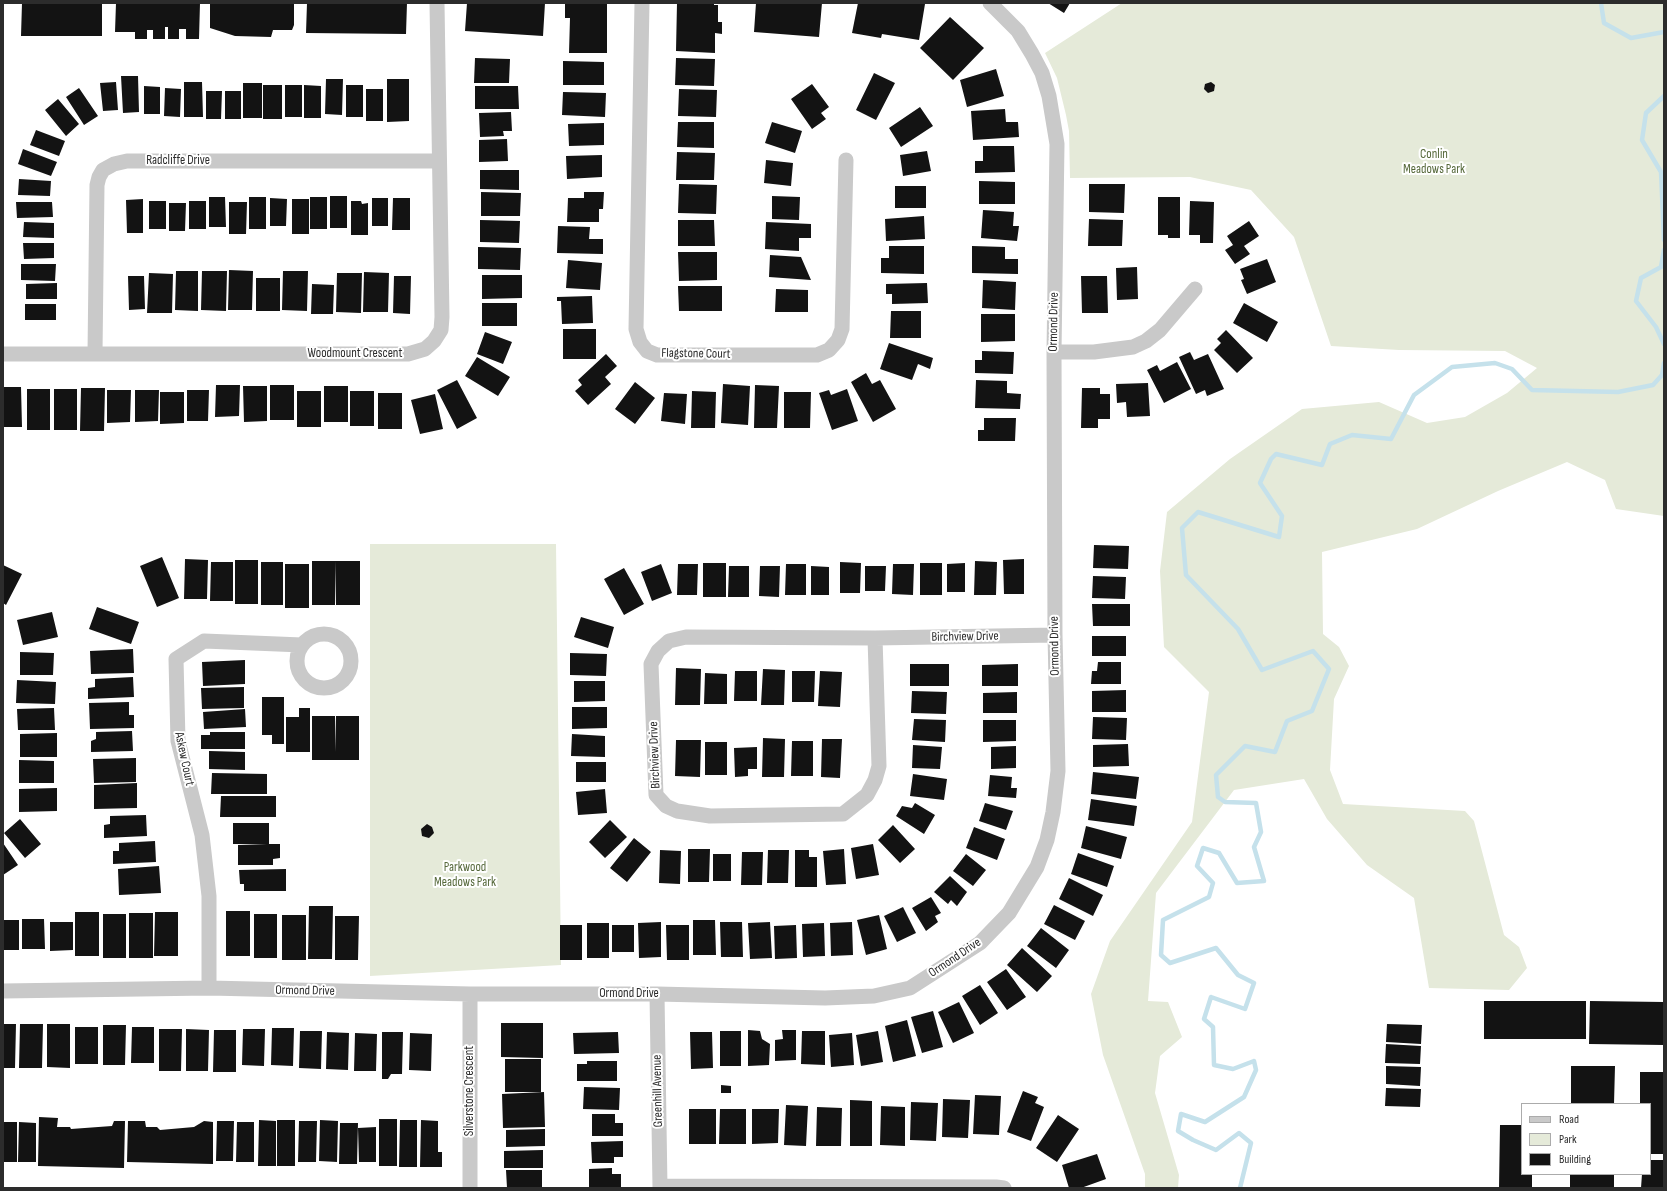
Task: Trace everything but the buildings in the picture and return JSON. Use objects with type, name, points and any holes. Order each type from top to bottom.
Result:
[{"type":"street","name":"Woodmount Crescent","points":[[3,354],[408,354],[425,349],[434,342],[441,330],[442,317],[437,3]]},
{"type":"street","name":"Flagstone Court","points":[[642,3],[636,329],[640,342],[647,350],[657,355],[817,355],[829,350],[838,340],[842,329],[846,160]]},
{"type":"street","name":"Ormond Drive","points":[[3,991],[209,988],[470,994],[657,994],[825,998],[874,996],[910,988],[980,942],[1009,913],[1037,867],[1047,840],[1053,812],[1058,771],[1055,635],[1054,352],[1057,144],[1053,116],[1042,73],[1018,31],[994,4]]},
{"type":"street","name":"Radcliffe Drive","points":[[95,353],[97,184],[98,177],[103,170],[114,164],[127,161],[440,161]]},
{"type":"street","points":[[1054,352],[1094,352],[1133,347],[1146,341],[1160,330],[1195,289]]},
{"type":"street","name":"Birchview Drive","points":[[875,638],[879,766],[867,795],[843,814],[710,816],[677,811],[666,806],[656,795],[651,664],[658,651],[669,641],[686,637],[875,638],[1055,635]]},
{"type":"street","name":"Askew Court","points":[[209,988],[209,896],[202,835],[178,741],[176,659],[204,641],[302,645]]},
{"type":"street","name":"Silverstone Crescent","points":[[470,994],[470,1188]]},
{"type":"street","name":"Greenhill Avenue","points":[[657,994],[660,1187]]},
{"type":"street","points":[[660,1187],[1004,1188]]},
{"type":"green space","name":"Conlin Meadows Park","points":[[1122,3],[1664,3],[1664,516],[1616,509],[1605,480],[1567,462],[1498,491],[1417,529],[1322,552],[1323,634],[1339,647],[1349,666],[1334,699],[1330,770],[1343,804],[1465,811],[1474,821],[1504,935],[1519,947],[1527,968],[1509,990],[1429,988],[1414,898],[1367,865],[1327,819],[1304,779],[1234,790],[1156,893],[1148,1001],[1168,1002],[1182,1037],[1160,1056],[1155,1093],[1179,1175],[1178,1188],[1145,1188],[1145,1174],[1103,1055],[1091,994],[1110,941],[1192,822],[1209,692],[1164,647],[1160,571],[1167,512],[1230,459],[1302,409],[1379,402],[1427,423],[1465,417],[1507,393],[1537,368],[1505,351],[1399,350],[1331,346],[1294,237],[1251,190],[1190,177],[1070,178],[1069,131],[1066,115],[1057,78],[1045,53]]},
{"type":"green space","name":"Parkwood Meadows Park","points":[[370,544],[556,544],[561,965],[370,976]]},
{"type":"waterway","points":[[1601,3],[1604,23],[1631,38],[1664,32]]},
{"type":"waterway","points":[[1664,96],[1646,113],[1642,140],[1661,172],[1664,240]]},
{"type":"waterway","points":[[1664,250],[1661,267],[1641,278],[1636,301],[1656,327],[1664,344]]},
{"type":"waterway","points":[[1240,1188],[1251,1143],[1239,1133],[1216,1150],[1193,1140],[1178,1131],[1181,1114],[1205,1122],[1244,1097],[1256,1070],[1254,1061],[1233,1069],[1214,1065],[1213,1027],[1204,1019],[1211,997],[1245,1009],[1254,983],[1238,975],[1216,948],[1170,963],[1161,955],[1163,920],[1209,897],[1213,883],[1197,866],[1203,848],[1219,853],[1237,883],[1264,881],[1254,847],[1261,832],[1256,803],[1225,802],[1218,797],[1216,775],[1245,746],[1275,752],[1287,721],[1312,711],[1329,669],[1313,651],[1262,670],[1238,629],[1186,575],[1182,528],[1198,512],[1279,537],[1282,516],[1260,483],[1271,459],[1276,454],[1322,465],[1330,444],[1352,435],[1391,439],[1414,395],[1452,367],[1495,363],[1512,369],[1532,390],[1618,392],[1653,385],[1662,375],[1664,363]]}]
